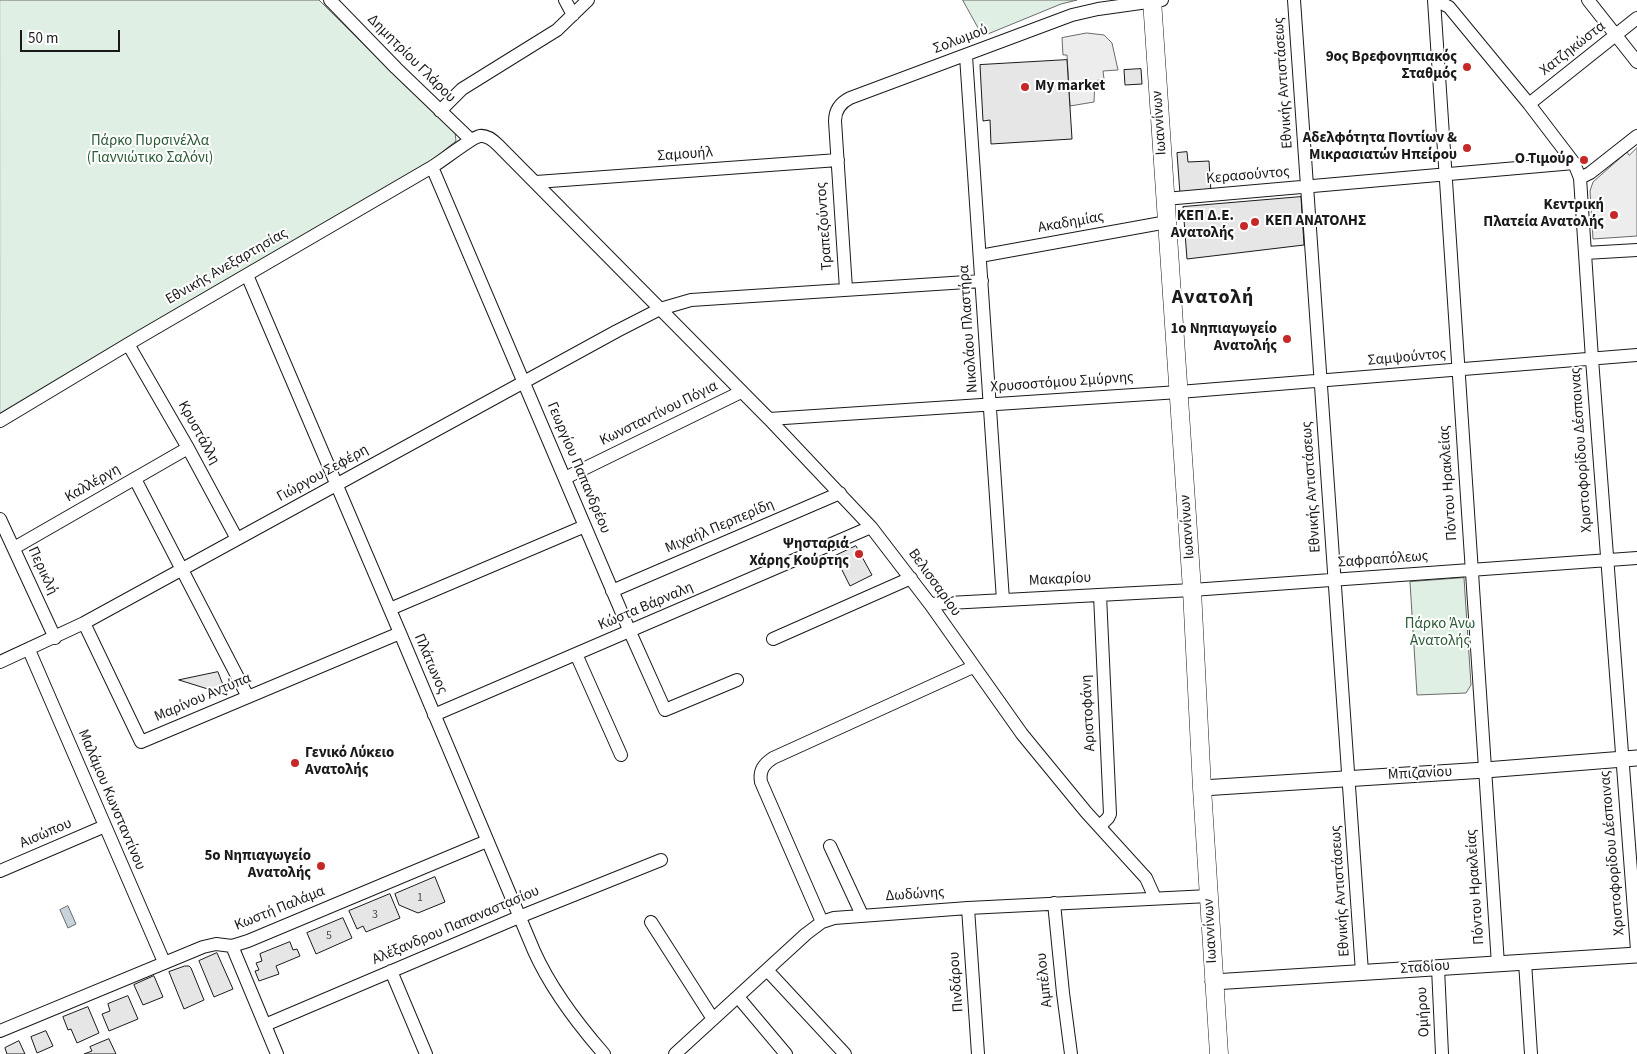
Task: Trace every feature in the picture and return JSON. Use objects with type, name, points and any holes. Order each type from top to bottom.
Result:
[{"type":"main road","name":"Ιωαννίνων","points":[[1155,0],[1165,199],[1192,590],[1218,1054]]},
{"type":"street","name":"Δημητρίου Γλάρου","points":[[330,0],[396,68],[471,140]]},
{"type":"street","points":[[565,0],[573,15]]},
{"type":"street","points":[[440,111],[462,89],[557,30],[588,0]]},
{"type":"street","name":"Σολωμού","points":[[838,160],[835,116],[841,104],[850,98],[1072,15],[1155,0]]},
{"type":"street","name":"Εθνικής Αντιστάσεως","points":[[1294,0],[1362,972]]},
{"type":"street","name":"Χριστοφορίδου Δέσποινας","points":[[1434,0],[1449,7],[1529,104],[1574,163],[1580,178],[1607,561],[1630,759],[1637,950]]},
{"type":"street","name":"Πόντου Ηρακλείας","points":[[1434,0],[1498,964]]},
{"type":"street","points":[[1588,0],[1637,62]]},
{"type":"street","name":"Χατζηκώστα","points":[[1529,104],[1637,18]]},
{"type":"street","name":"Νικολάου Πλαστήρα","points":[[966,56],[1003,600]]},
{"type":"street","name":"Βελισσαρίου","points":[[471,140],[481,136],[492,139],[768,419],[871,527],[930,604],[1022,734],[1080,805],[1146,878],[1154,898]]},
{"type":"street","points":[[1580,178],[1590,173],[1637,136]]},
{"type":"street","name":"Εθνικής Ανεξαρτησίας","points":[[0,421],[128,344],[432,167],[471,140]]},
{"type":"street","name":"Σαμουήλ","points":[[536,182],[838,160]]},
{"type":"street","name":"Τραπεζούντος","points":[[838,160],[846,290]]},
{"type":"street","name":"Κερασούντος","points":[[1165,199],[1574,163]]},
{"type":"street","name":"Γεωργίου Παπανδρέου","points":[[432,167],[584,526],[665,710],[737,680]]},
{"type":"street","name":"Ακαδημίας","points":[[980,256],[1167,222]]},
{"type":"street","points":[[1585,253],[1637,250]]},
{"type":"street","name":"Πλάτωνος","points":[[247,275],[540,965],[564,1005],[604,1054]]},
{"type":"street","name":"Γιώργου Σεφέρη","points":[[0,662],[84,623],[622,328],[660,309],[691,300],[982,281]]},
{"type":"street","name":"Κρυστάλλη","points":[[128,344],[188,448],[237,539]]},
{"type":"street","name":"Σαμψούντος","points":[[1179,392],[1637,355]]},
{"type":"street","name":"Κωνσταντίνου Πόγια","points":[[564,478],[741,392]]},
{"type":"street","name":"Χρυσοστόμου Σμύρνης","points":[[768,419],[1179,392]]},
{"type":"street","name":"Καλλέργη","points":[[14,548],[188,448]]},
{"type":"street","points":[[135,478],[248,697]]},
{"type":"street","name":"Μιχαήλ Περπερίδη","points":[[612,591],[840,493]]},
{"type":"street","name":"Περικλή","points":[[0,519],[55,638]]},
{"type":"street","points":[[390,608],[584,526]]},
{"type":"street","name":"Κώστα Βάρναλη","points":[[434,716],[871,527]]},
{"type":"street","name":"Σαφραπόλεως","points":[[1192,590],[1637,558]]},
{"type":"street","points":[[773,639],[911,578]]},
{"type":"street","name":"Μακαρίου","points":[[930,604],[1192,590]]},
{"type":"street","name":"Αριστοφάνη","points":[[1100,595],[1110,814],[1100,826]]},
{"type":"street","name":"Μαρίνου Αντύπα","points":[[84,623],[141,742],[400,633]]},
{"type":"street","name":"Μαλάμου Κωνσταντίνου","points":[[29,650],[164,962]]},
{"type":"street","points":[[576,654],[621,755]]},
{"type":"street","points":[[822,922],[761,782],[761,771],[765,764],[773,758],[973,667]]},
{"type":"street","name":"Μπιζανίου","points":[[1202,788],[1630,759]]},
{"type":"street","name":"Αισώπου","points":[[0,871],[105,826]]},
{"type":"street","name":"Κωστή Παλάμα","points":[[0,1032],[211,944],[232,946],[248,941],[487,841]]},
{"type":"street","points":[[830,846],[862,915]]},
{"type":"street","name":"Αλέξανδρου Παπαναστασίου","points":[[265,1025],[390,970],[661,860]]},
{"type":"street","name":"Δωδώνης","points":[[674,1054],[806,934],[822,922],[838,917],[1054,903],[1209,896]]},
{"type":"street","name":"Αμπέλου","points":[[1054,903],[1071,1054]]},
{"type":"street","name":"Πινδάρου","points":[[968,908],[978,1054]]},
{"type":"street","points":[[651,922],[714,1019]]},
{"type":"street","points":[[232,946],[277,1054]]},
{"type":"street","name":"Σταδίου","points":[[1214,982],[1637,955]]},
{"type":"street","points":[[1525,962],[1531,1054]]},
{"type":"street","name":"Ομήρου","points":[[1438,968],[1442,1054]]},
{"type":"street","points":[[390,970],[426,1054]]},
{"type":"street","points":[[767,970],[845,1054]]},
{"type":"street","points":[[738,997],[786,1054]]},
{"type":"green space","name":"Πάρκο Πυρσινέλλα (Γιαννιώτικο Σαλόνι)","points":[[0,0],[319,0],[455,132],[456,141],[432,160],[0,414]]},
{"type":"green space","points":[[963,0],[1077,0],[1061,4],[983,36]]},
{"type":"green space","name":"Πάρκο Άνω Ανατολής","points":[[1464,578],[1471,685],[1466,693],[1417,695],[1410,582]]},
{"type":"shaded area","points":[[1087,33],[1104,35],[1112,43],[1118,70],[1103,71],[1104,79],[1095,81],[1094,102],[1070,106],[1067,55],[1063,55],[1062,38]]},
{"type":"shaded area","name":"Κεντρική Πλατεία Ανατολής","points":[[1637,148],[1637,236],[1593,239],[1590,191],[1593,182],[1627,152],[1629,155]]},
{"type":"shaded area","points":[[68,906],[76,924],[68,928],[60,910]]},
{"type":"building","name":"My market","points":[[1067,60],[1072,139],[991,144],[990,120],[983,121],[980,65]]},
{"type":"building","points":[[1141,69],[1142,84],[1125,85],[1124,70]]},
{"type":"building","points":[[1187,152],[1188,162],[1209,161],[1211,192],[1180,194],[1177,153]]},
{"type":"building","name":"ΚΕΠ Δ.Ε. Ανατολής","points":[[1301,197],[1304,245],[1187,259],[1183,207]]},
{"type":"building","points":[[856,546],[872,575],[850,586],[835,556]]},
{"type":"building","points":[[218,672],[227,695],[179,680]]},
{"type":"building","points":[[435,877],[445,902],[418,913],[399,905],[395,894]]},
{"type":"building","points":[[390,894],[400,918],[366,932],[363,926],[357,929],[349,911]]},
{"type":"building","points":[[343,918],[352,938],[316,954],[307,933]]},
{"type":"building","points":[[290,942],[293,950],[297,949],[300,956],[276,966],[279,974],[259,981],[255,971],[259,970],[256,963],[262,961],[260,954]]},
{"type":"building","points":[[217,953],[233,989],[214,997],[199,961]]},
{"type":"building","points":[[185,966],[191,968],[204,1000],[184,1009],[169,972]]},
{"type":"building","points":[[154,976],[163,997],[143,1005],[134,985]]},
{"type":"building","points":[[128,996],[138,1019],[109,1031],[102,1014],[110,1011],[108,1004]]},
{"type":"building","points":[[88,1007],[99,1033],[77,1043],[71,1029],[68,1030],[63,1017]]},
{"type":"building","points":[[46,1031],[53,1046],[37,1053],[31,1037]]},
{"type":"building","points":[[109,1039],[116,1054],[84,1054],[92,1051],[90,1047]]},
{"type":"building","points":[[19,1041],[25,1054],[7,1054],[5,1048]]},
{"type":"place","name":"9ος Βρεφονηπιακός Σταθμός","points":[[1467,67]]},
{"type":"place","name":"My market","points":[[1025,87]]},
{"type":"place","name":"Αδελφότητα Ποντίων & Μικρασιατών Ηπείρου","points":[[1467,148]]},
{"type":"place","name":"Ο Τιμούρ","points":[[1584,160]]},
{"type":"place","name":"Κεντρική Πλατεία Ανατολής","points":[[1614,215]]},
{"type":"place","name":"ΚΕΠ ΑΝΑΤΟΛΗΣ","points":[[1255,222]]},
{"type":"place","name":"ΚΕΠ Δ.Ε. Ανατολής","points":[[1244,226]]},
{"type":"place","name":"1ο Νηπιαγωγείο Ανατολής","points":[[1287,339]]},
{"type":"place","name":"Ψησταριά Χάρης Κούρτης","points":[[859,554]]},
{"type":"place","name":"Γενικό Λύκειο Ανατολής","points":[[295,763]]},
{"type":"place","name":"5ο Νηπιαγωγείο Ανατολής","points":[[321,866]]},
{"type":"district","name":"Ανατολή","points":[[1213,299]]}]
